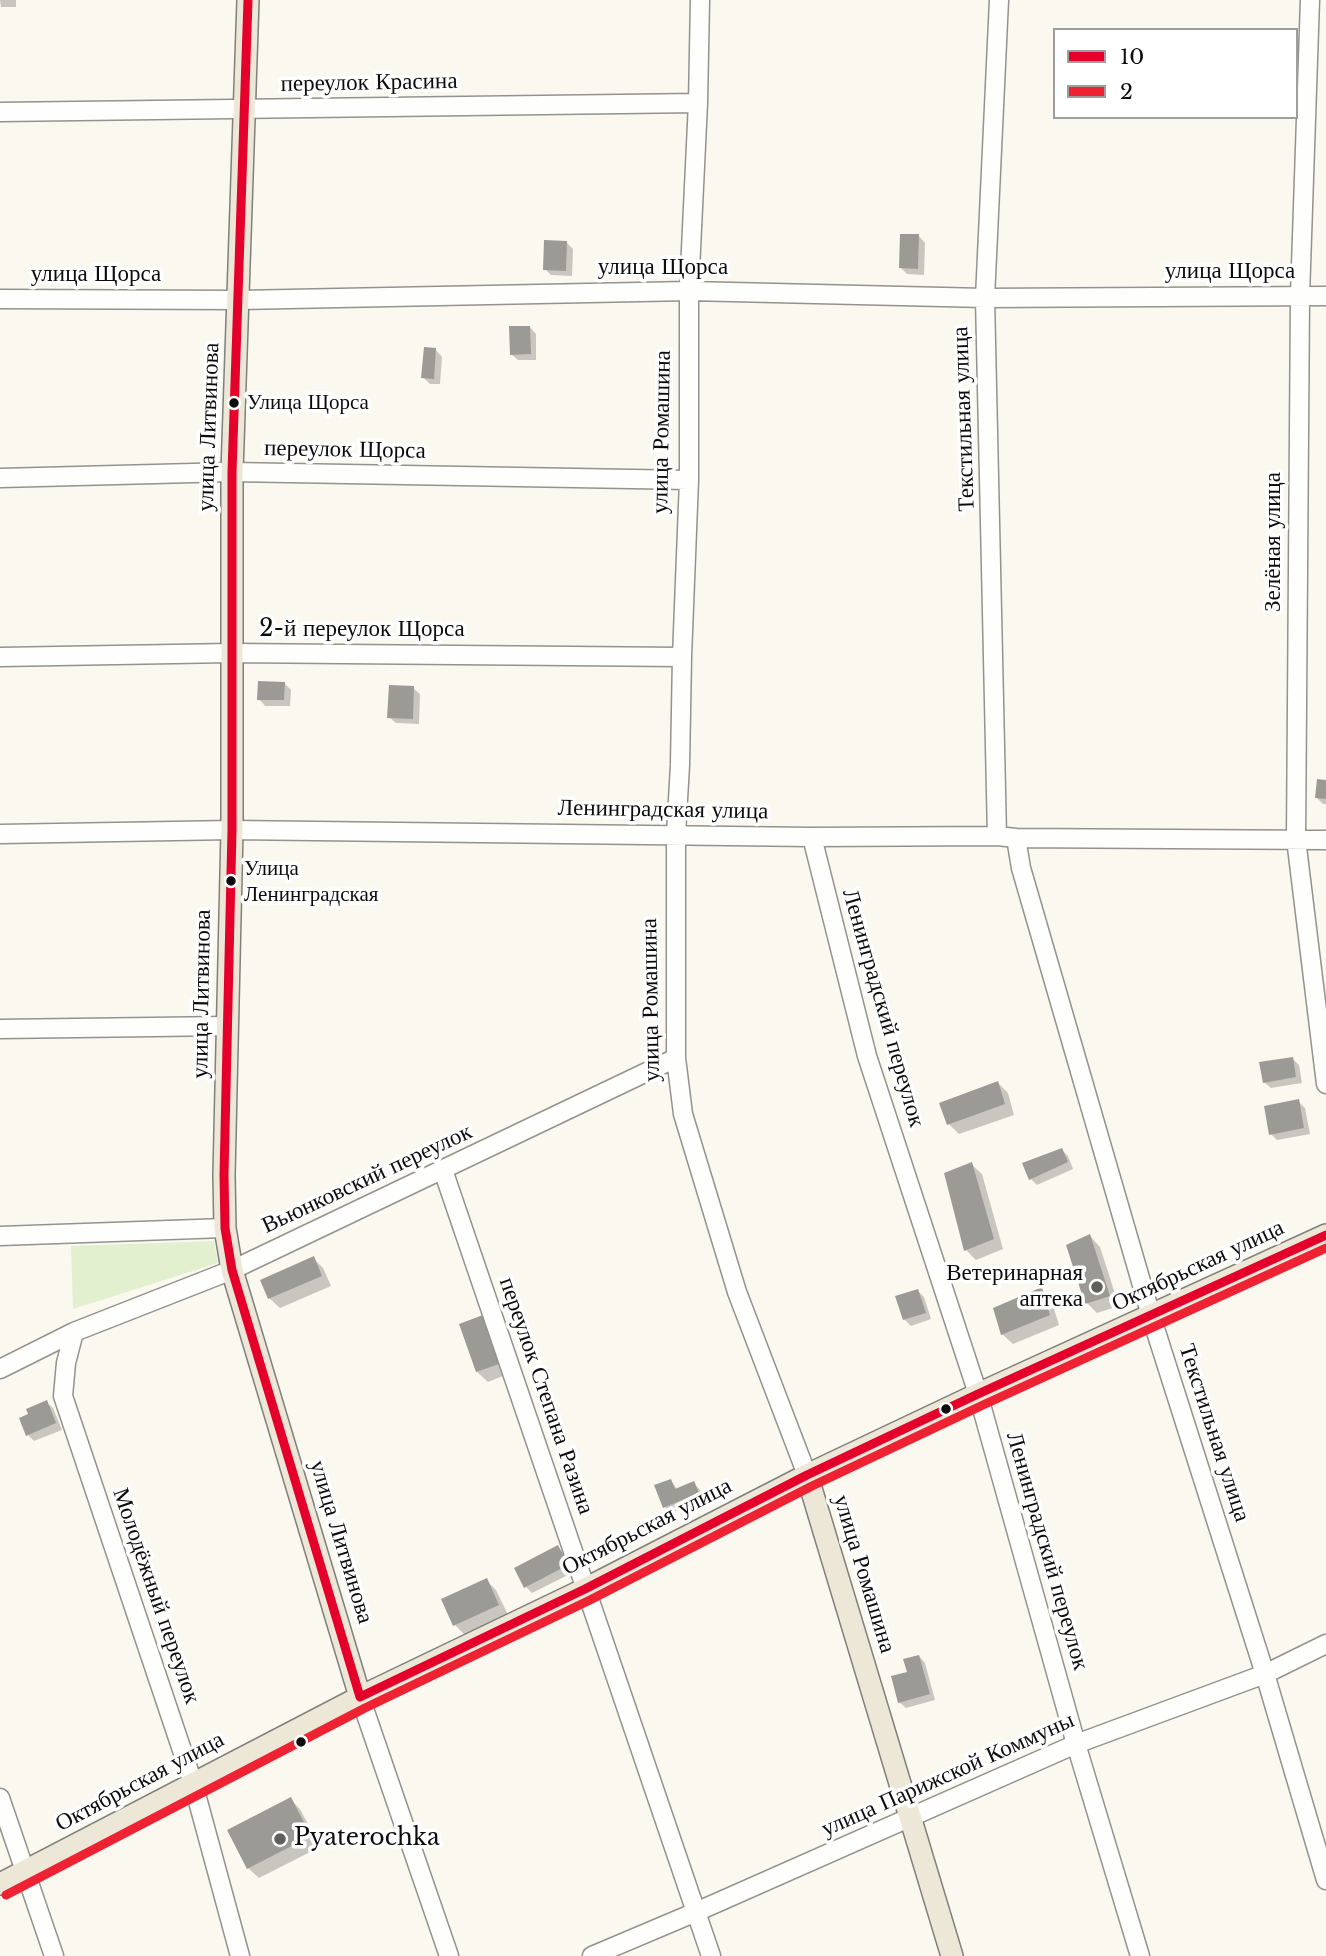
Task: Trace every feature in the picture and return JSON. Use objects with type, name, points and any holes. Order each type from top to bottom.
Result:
[{"type":"main road","name":"улица Литвинова","points":[[248,0],[232,472],[232,830],[225,1228],[232,1270],[360,1697]]},
{"type":"main road","name":"Октябрьская улица","points":[[0,1884],[360,1697],[585,1589],[807,1475],[1326,1235]]},
{"type":"main road","name":"улица Ромашина","points":[[807,1475],[952,1956]]},
{"type":"street","name":"улица Ромашина","points":[[700,0],[689,291],[689,480],[676,834],[676,1058],[683,1114],[733,1279],[807,1475]]},
{"type":"street","name":"Текстильная улица","points":[[997,836],[985,298],[999,0]]},
{"type":"street","name":"Зелёная улица","points":[[1310,0],[1300,296],[1296,839],[1326,1084]]},
{"type":"street","name":"переулок Красина","points":[[0,112],[698,103]]},
{"type":"street","name":"улица Щорса","points":[[0,299],[239,300],[689,291],[985,298],[1326,296]]},
{"type":"street","name":"переулок Щорса","points":[[0,478],[232,472],[689,480]]},
{"type":"street","name":"2-й переулок Щорса","points":[[0,657],[231,653],[682,657]]},
{"type":"street","name":"Ленинградская улица","points":[[0,835],[232,830],[1326,840]]},
{"type":"street","name":"Ленинградский переулок","points":[[811,837],[867,1056],[978,1394],[1076,1744],[1140,1956]]},
{"type":"street","name":"Текстильная улица","points":[[1016,838],[1021,868],[1152,1316],[1265,1674],[1326,1880]]},
{"type":"street","points":[[0,1029],[228,1026]]},
{"type":"street","name":"Вьюнковский переулок","points":[[0,1369],[74,1332],[232,1270],[676,1058]]},
{"type":"street","name":"переулок Степана Разина","points":[[443,1170],[711,1956]]},
{"type":"street","points":[[0,1236],[225,1228]]},
{"type":"street","name":"Молодёжный переулок","points":[[74,1332],[66,1363],[63,1396],[194,1783],[240,1956]]},
{"type":"street","name":"улица Парижской Коммуны","points":[[592,1956],[1076,1744],[1265,1674],[1326,1644]]},
{"type":"street","name":"улица Литвинова","points":[[360,1697],[449,1956]]},
{"type":"street","points":[[0,1798],[54,1956]]},
{"type":"green space","points":[[214,1241],[218,1263],[73,1309],[71,1246]]},
{"type":"building","points":[[900,234],[919,234],[918,269],[899,268]]},
{"type":"building","points":[[544,240],[567,241],[566,271],[543,270]]},
{"type":"building","points":[[509,326],[530,326],[531,354],[510,355]]},
{"type":"building","points":[[424,347],[436,348],[434,379],[421,378]]},
{"type":"building","points":[[258,681],[285,682],[284,700],[257,700]]},
{"type":"building","points":[[389,685],[414,686],[413,719],[387,718]]},
{"type":"building","points":[[1317,779],[1326,780],[1326,799],[1315,798]]},
{"type":"building","points":[[1293,1057],[1296,1077],[1263,1083],[1259,1062]]},
{"type":"building","points":[[998,1081],[1005,1104],[947,1125],[939,1103]]},
{"type":"building","points":[[1299,1099],[1304,1128],[1269,1135],[1264,1106]]},
{"type":"building","points":[[1062,1148],[1068,1162],[1029,1180],[1022,1163]]},
{"type":"building","points":[[972,1162],[994,1239],[964,1251],[944,1173]]},
{"type":"building","points":[[1090,1234],[1110,1296],[1085,1304],[1066,1245]]},
{"type":"building","points":[[314,1256],[322,1276],[268,1299],[260,1280]]},
{"type":"building","points":[[1042,1287],[1050,1315],[1001,1335],[993,1308]]},
{"type":"building","points":[[918,1289],[926,1313],[903,1320],[895,1296]]},
{"type":"building","points":[[483,1315],[499,1364],[476,1372],[459,1324]]},
{"type":"building","points":[[47,1400],[56,1423],[26,1436],[19,1418],[28,1414],[26,1409]]},
{"type":"building","points":[[671,1479],[675,1489],[694,1481],[699,1493],[663,1508],[654,1485]]},
{"type":"building","points":[[558,1545],[568,1565],[524,1588],[514,1568]]},
{"type":"building","points":[[487,1578],[499,1605],[453,1626],[441,1599]]},
{"type":"building","points":[[919,1655],[930,1694],[898,1703],[891,1676],[907,1672],[903,1659]]},
{"type":"building","points":[[291,1797],[311,1836],[247,1869],[227,1830]]},
{"type":"transit line","name":"10","points":[[248,0],[232,472],[232,830],[225,1228],[232,1270],[360,1697],[585,1589],[807,1475],[1326,1235]]},
{"type":"transit line","name":"2","points":[[6,1895],[365,1708],[590,1600],[812,1486],[1326,1248]]},
{"type":"place","name":"Улица Щорса","points":[[234,403]]},
{"type":"place","name":"Улица Ленинградская","points":[[231,881]]},
{"type":"place","name":"Ветеринарная аптека","points":[[1097,1287]]},
{"type":"place","name":"Pyaterochka","points":[[280,1839]]}]
